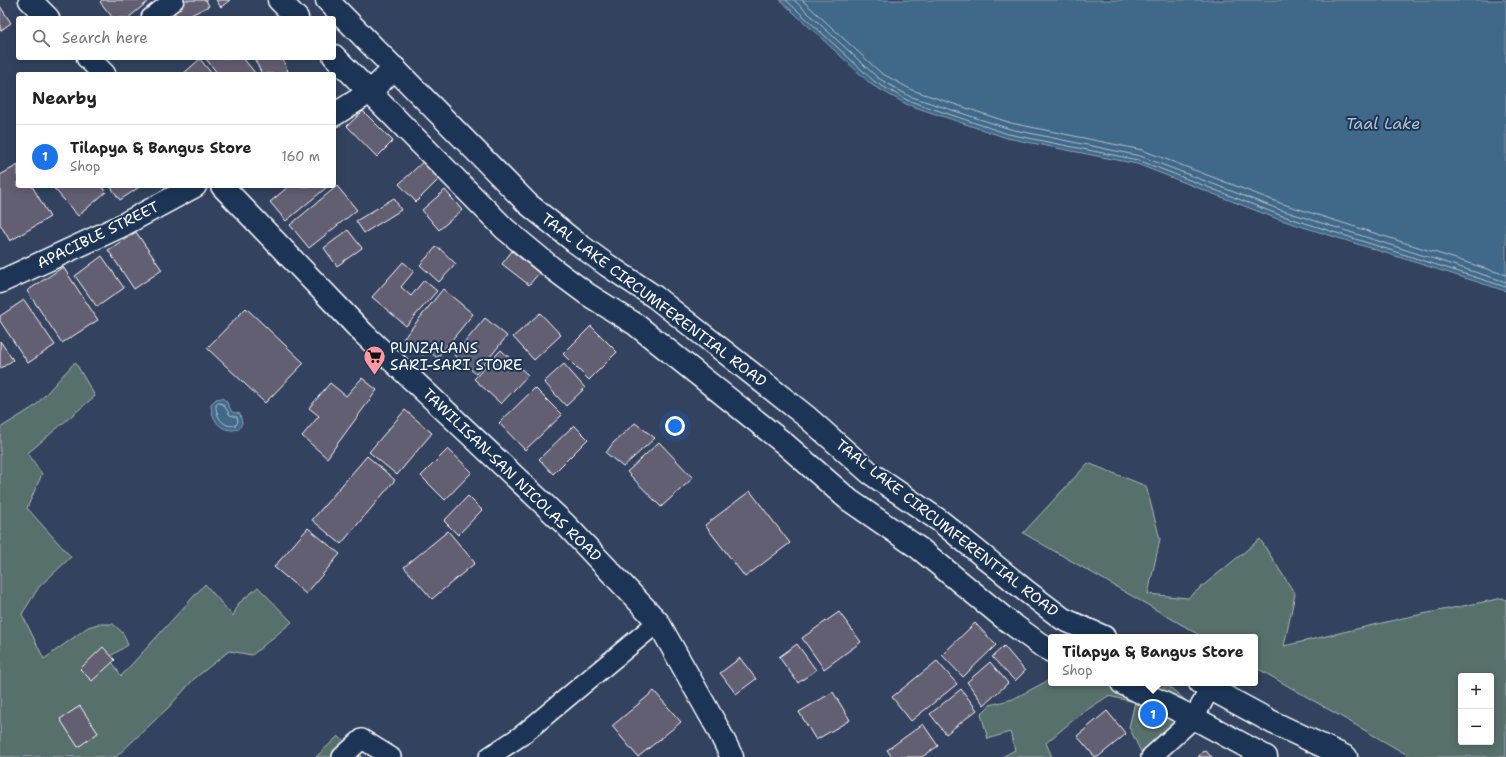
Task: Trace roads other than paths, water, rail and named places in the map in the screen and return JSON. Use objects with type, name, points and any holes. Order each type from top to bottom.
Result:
[{"type":"main road","points":[[30,0],[46,16]]},
{"type":"main road","points":[[279,0],[295,16]]},
{"type":"main road","name":"TAAL LAKE CIRCUMFERENTIAL ROAD","points":[[327,0],[528,204],[607,266],[655,297],[807,417],[870,472],[940,521],[1063,619],[1097,634]]},
{"type":"main road","name":"TAAL LAKE CIRCUMFERENTIAL ROAD","points":[[336,58],[505,229],[552,268],[587,294],[635,324],[785,444],[849,500],[920,549],[1004,618],[1048,650]]},
{"type":"main road","points":[[336,114],[370,92],[395,68]]},
{"type":"main road","name":"APACIBLE STREET","points":[[0,282],[119,227],[191,188]]},
{"type":"main road","name":"TAWILISAN-SAN NICOLAS ROAD","points":[[224,188],[364,334],[566,525],[658,622],[717,727],[732,757]]},
{"type":"main road","points":[[1128,686],[1194,718],[1266,757]]},
{"type":"main road","points":[[1207,686],[1274,723],[1346,757]]},
{"type":"street","points":[[154,16],[174,0]]},
{"type":"street","points":[[489,757],[522,736],[658,622]]},
{"type":"street","points":[[1151,757],[1194,718],[1205,686]]},
{"type":"street","points":[[342,757],[362,739],[391,757]]},
{"type":"water","name":"Taal Lake","points":[[780,0],[1506,0],[1506,291],[1275,218],[1137,164],[1007,138],[906,104],[872,85]]},
{"type":"water","points":[[222,398],[226,401],[232,412],[240,414],[242,423],[239,429],[227,429],[218,424],[215,420],[211,410],[211,404],[216,399]]},
{"type":"place","name":"PUNZALANS SARI-SARI STORE","points":[[374,376]]},
{"type":"place","name":"Tilapya & Bangus Store","points":[[1153,714]]}]
